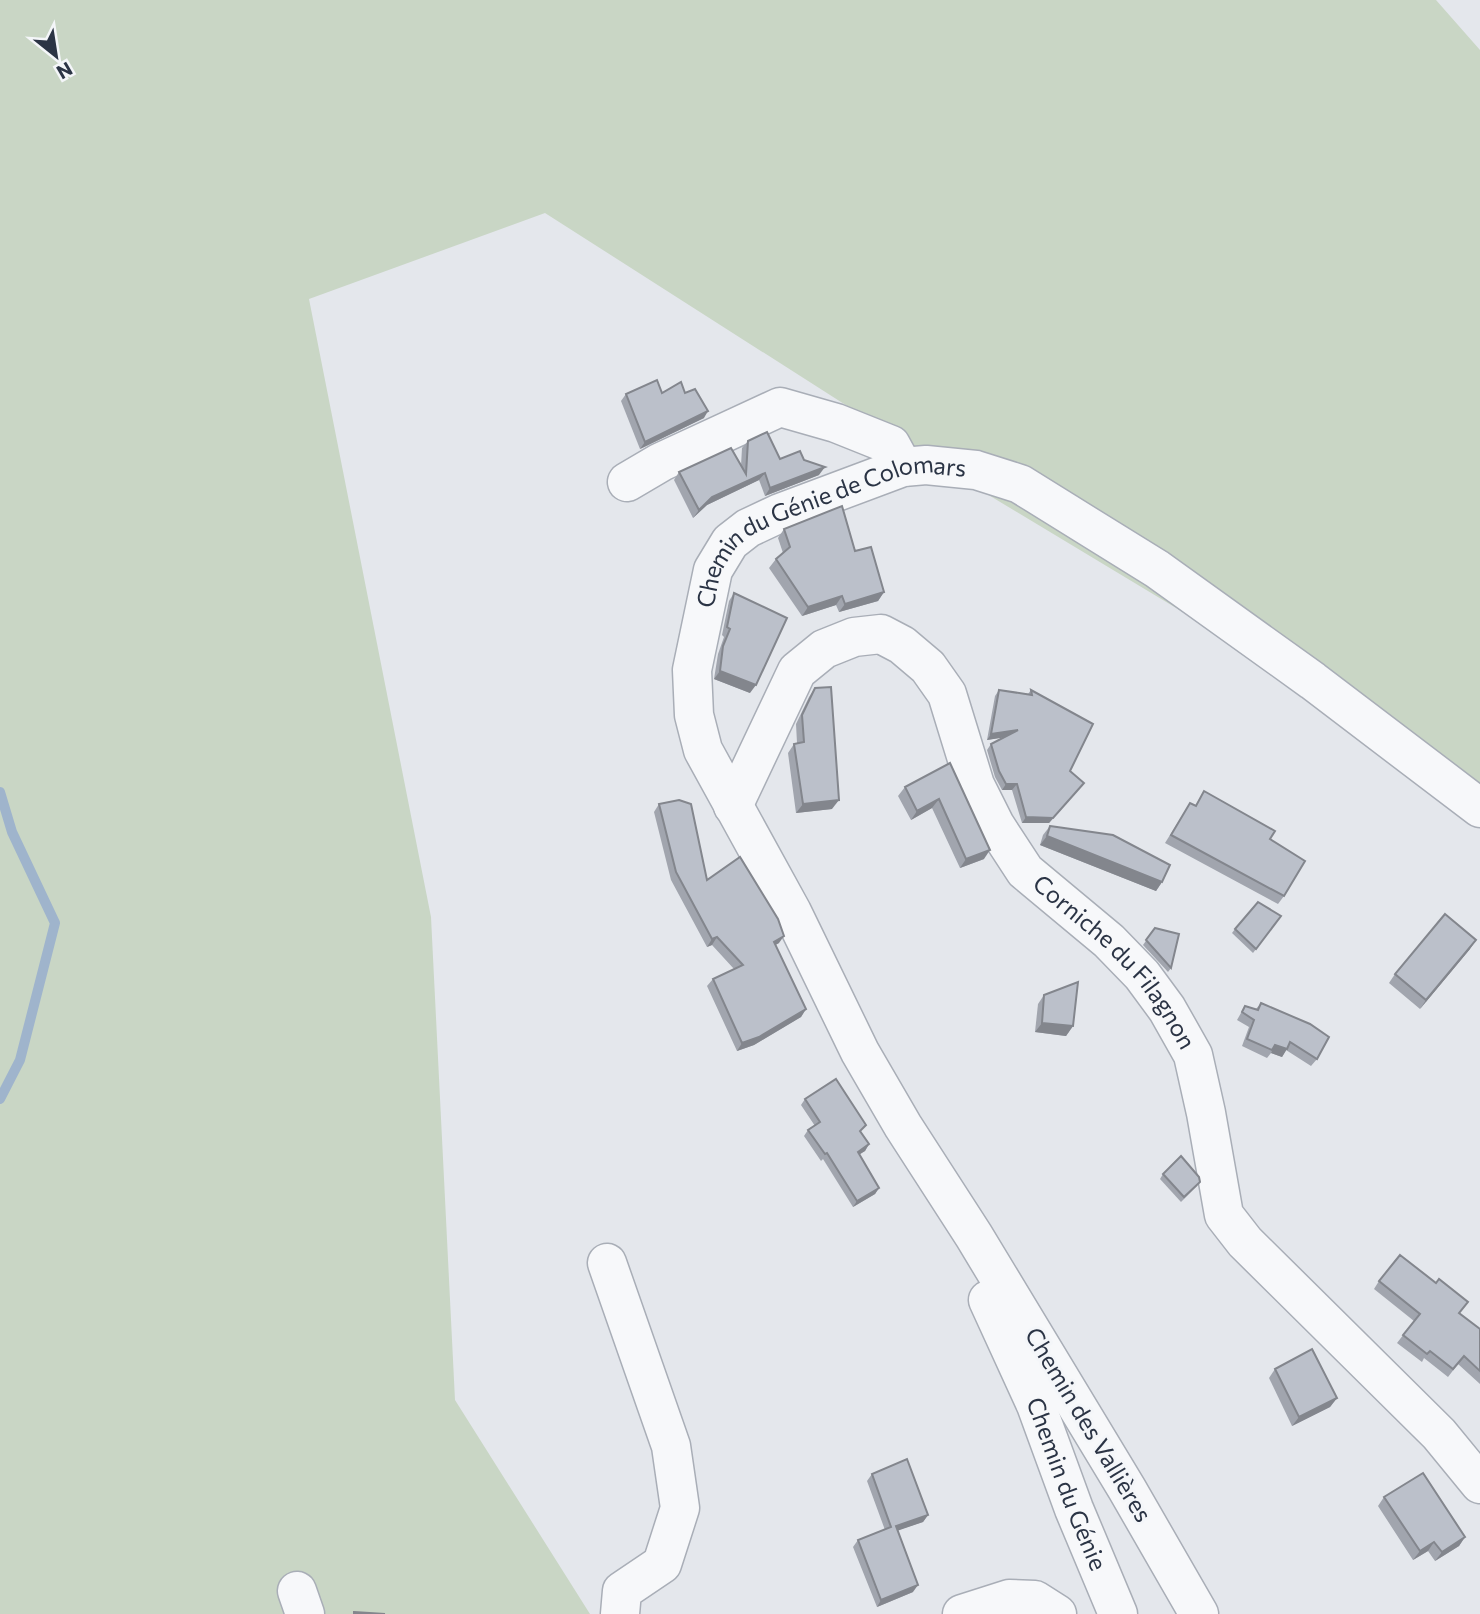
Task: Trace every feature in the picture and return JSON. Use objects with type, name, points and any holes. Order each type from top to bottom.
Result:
[{"type":"street","points":[[627,482],[661,461],[780,407],[836,423],[891,445],[903,467]]},
{"type":"street","name":"Chemin du Génie de Colomars","points":[[975,1236],[903,1126],[860,1052],[792,912],[702,750],[694,715],[692,670],[713,570],[730,542],[748,528],[780,513],[903,467],[926,465],[976,470],[1020,484],[1157,569],[1313,681],[1480,808]]},
{"type":"street","name":"Corniche du Filagnon","points":[[733,806],[797,671],[824,649],[854,637],[881,634],[902,645],[928,667],[947,694],[975,785],[995,825],[1025,871],[1109,942],[1142,975],[1167,1009],[1193,1055],[1224,1215],[1245,1242],[1439,1434],[1480,1484]]},
{"type":"street","name":"Chemin du Génie","points":[[975,1236],[969,1255],[1036,1405],[1074,1509],[1118,1614]]},
{"type":"street","name":"Chemin des Vallières","points":[[975,1236],[1199,1614]]},
{"type":"street","points":[[607,1263],[671,1446],[680,1508],[662,1564],[622,1591],[620,1614]]},
{"type":"street","points":[[962,1614],[1009,1600],[1035,1600],[1057,1614]]},
{"type":"green space","points":[[0,0],[1436,0],[1480,50],[1480,791],[952,473],[545,213],[309,299],[431,917],[455,1400],[590,1614],[0,1614]]},
{"type":"building","points":[[657,380],[662,393],[681,382],[685,393],[695,389],[708,411],[645,442],[626,394]]},
{"type":"building","points":[[767,432],[780,459],[800,451],[804,460],[825,467],[770,488],[765,473],[712,497],[699,510],[679,472],[731,448],[746,474],[748,441]]},
{"type":"building","points":[[842,506],[855,551],[871,547],[884,592],[845,604],[842,596],[808,607],[776,559],[790,547],[784,529]]},
{"type":"building","points":[[734,593],[787,618],[756,685],[720,671],[723,646],[730,629],[727,627]]},
{"type":"building","points":[[831,687],[839,800],[803,804],[794,744],[804,742],[802,715],[815,688]]},
{"type":"building","points":[[999,690],[1032,695],[1031,690],[1093,724],[1070,771],[1084,783],[1053,818],[1026,817],[1017,784],[1006,784],[999,771],[991,744],[1018,730],[991,734]]},
{"type":"building","points":[[950,763],[990,850],[966,859],[939,799],[917,811],[905,787]]},
{"type":"building","points":[[1204,791],[1275,831],[1270,839],[1305,861],[1284,896],[1171,835],[1190,803],[1196,806]]},
{"type":"building","points":[[679,800],[691,804],[707,880],[740,857],[778,919],[784,936],[774,942],[806,1009],[759,1037],[742,1043],[713,979],[743,965],[717,937],[712,939],[676,872],[659,804]]},
{"type":"building","points":[[1050,826],[1113,835],[1170,865],[1162,882],[1047,836]]},
{"type":"building","points":[[1258,902],[1281,916],[1256,949],[1235,929]]},
{"type":"building","points":[[1445,914],[1476,940],[1426,1000],[1395,974]]},
{"type":"building","points":[[1155,928],[1179,934],[1171,968],[1146,940]]},
{"type":"building","points":[[1078,982],[1073,1026],[1042,1023],[1044,995]]},
{"type":"building","points":[[1261,1003],[1310,1024],[1329,1037],[1317,1059],[1290,1042],[1287,1049],[1275,1045],[1272,1050],[1247,1039],[1254,1020],[1242,1012],[1245,1006],[1258,1010]]},
{"type":"building","points":[[836,1079],[866,1125],[860,1131],[869,1144],[858,1152],[879,1188],[857,1201],[827,1153],[825,1154],[808,1130],[820,1122],[805,1099]]},
{"type":"building","points":[[1181,1156],[1199,1177],[1200,1182],[1184,1197],[1163,1174]]},
{"type":"building","points":[[1400,1255],[1436,1283],[1439,1279],[1468,1302],[1459,1313],[1480,1329],[1480,1371],[1464,1356],[1453,1369],[1430,1351],[1427,1354],[1403,1335],[1420,1314],[1379,1281]]},
{"type":"building","points":[[1312,1349],[1337,1398],[1299,1417],[1275,1369]]},
{"type":"building","points":[[907,1459],[928,1515],[896,1526],[918,1585],[881,1600],[858,1540],[891,1527],[872,1474]]},
{"type":"building","points":[[1423,1473],[1465,1537],[1442,1552],[1434,1542],[1420,1551],[1384,1497]]},
{"type":"building","points":[[354,1612],[385,1614],[354,1614]]},
{"type":"waterway","points":[[0,792],[12,832],[55,923],[20,1060],[0,1099]]}]
